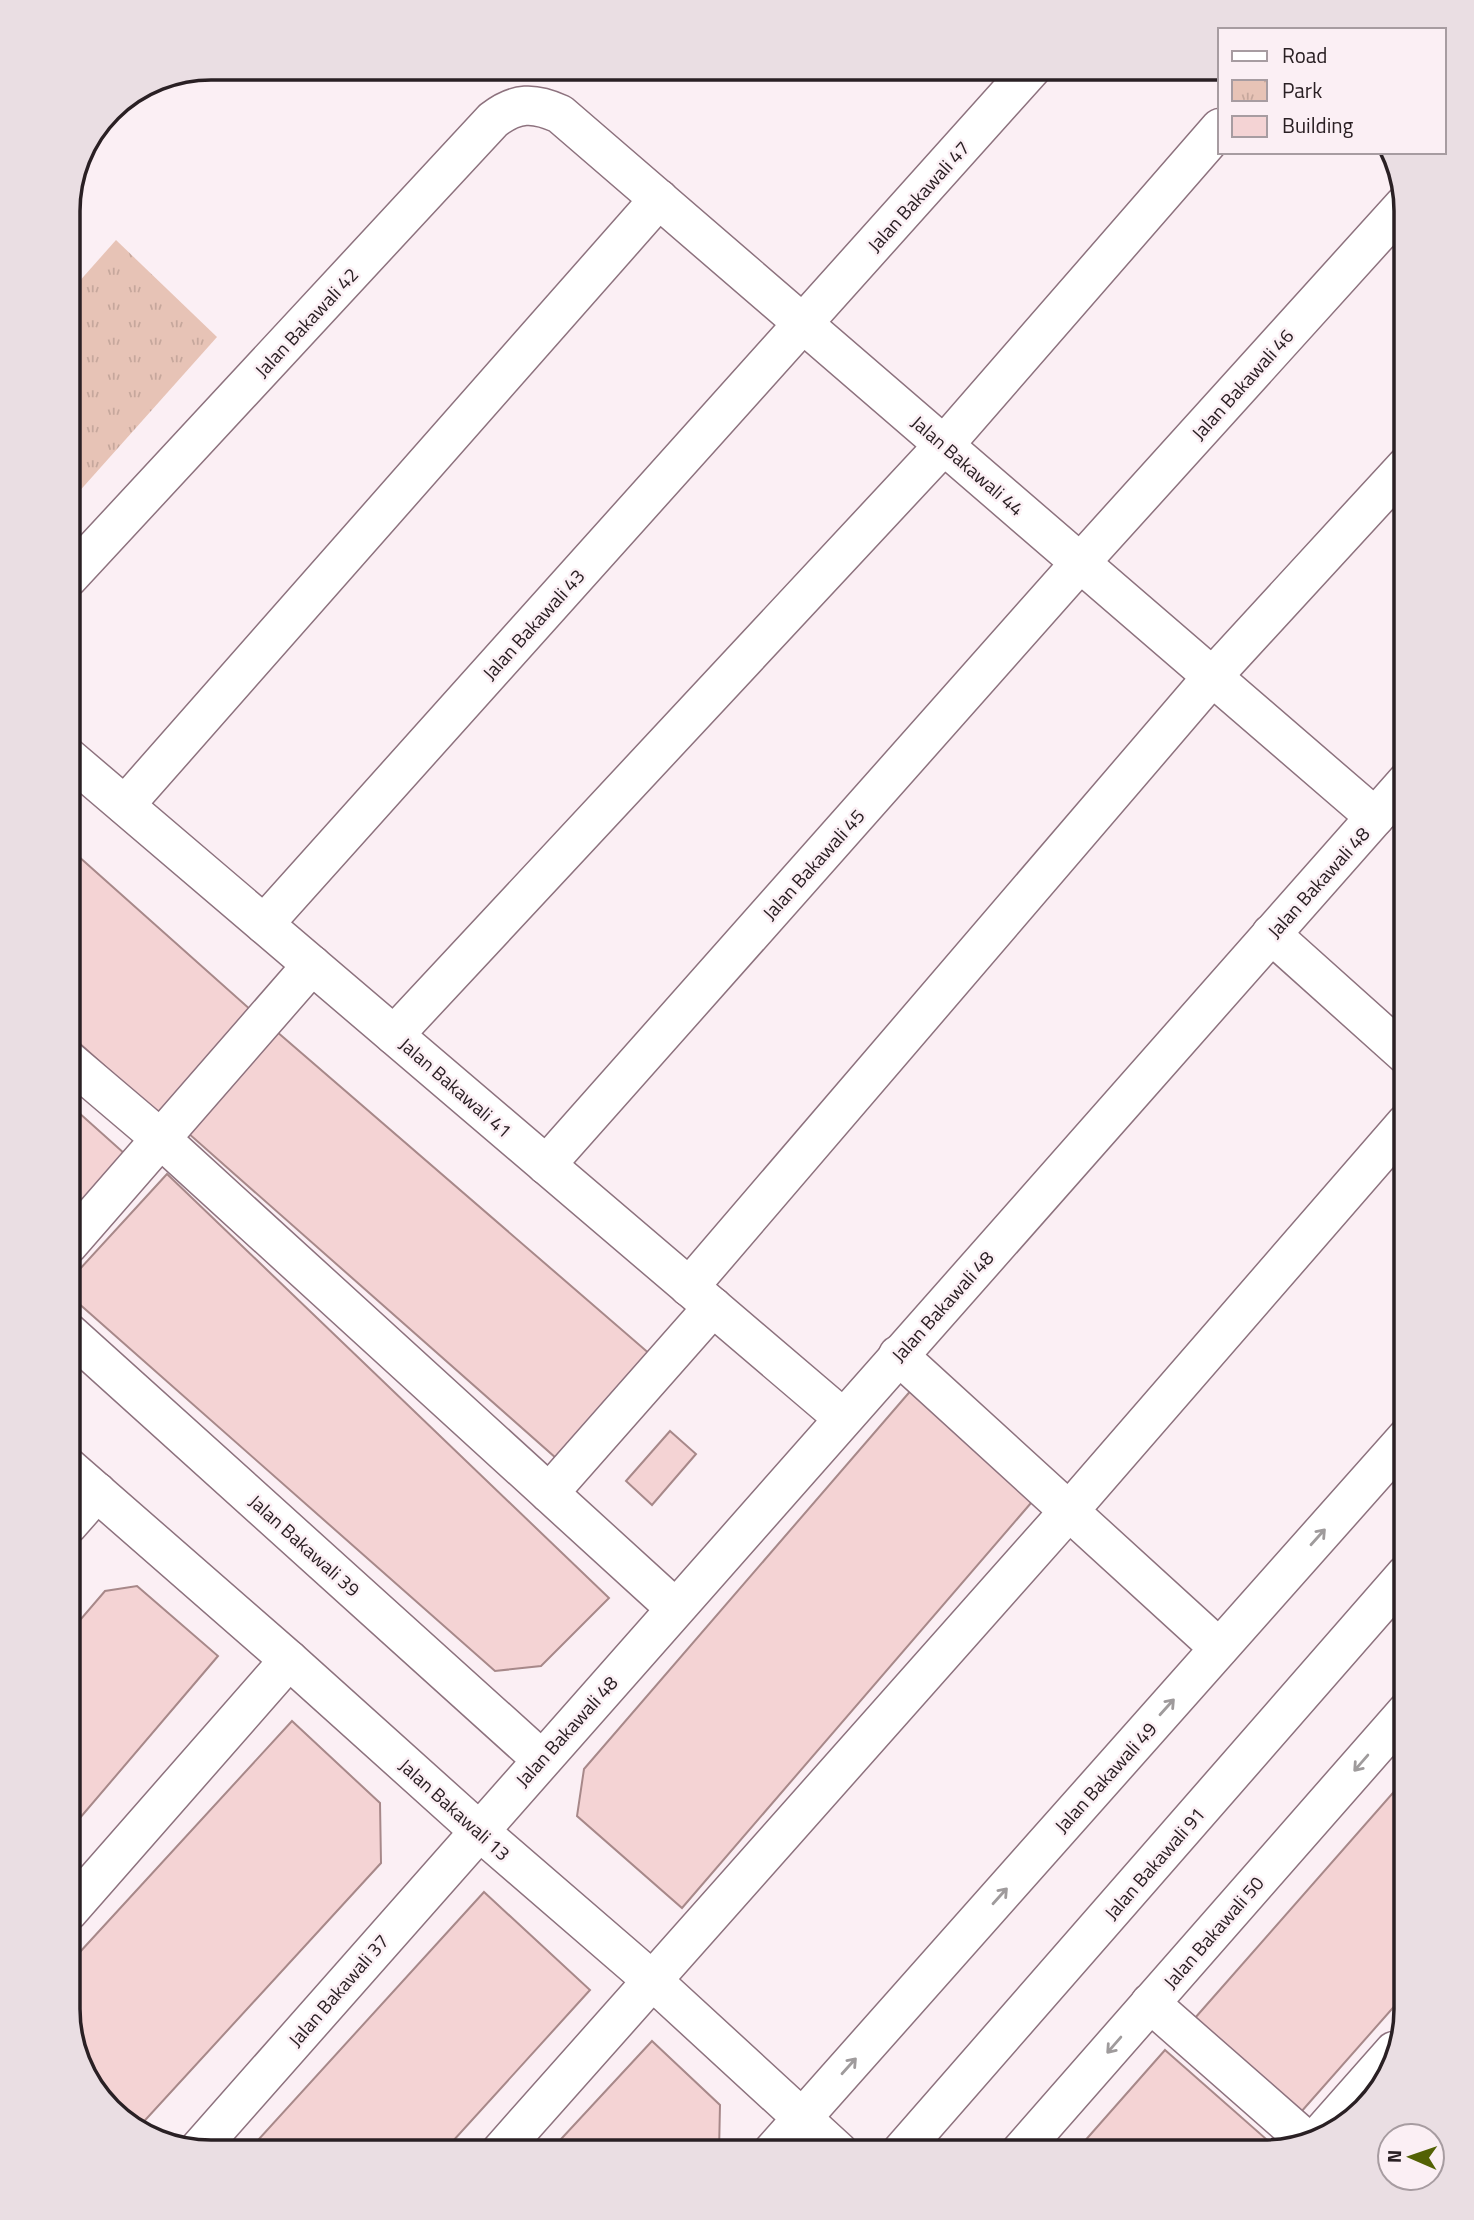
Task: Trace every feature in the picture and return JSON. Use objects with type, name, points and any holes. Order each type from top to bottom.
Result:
[{"type":"street","name":"Jalan Bakawali 47","points":[[803,323],[1020,81]]},
{"type":"street","name":"Jalan Bakawali 42","points":[[81,564],[493,120],[508,109],[525,104],[560,114]]},
{"type":"street","name":"Jalan Bakawali 44","points":[[560,114],[1375,817]]},
{"type":"street","points":[[394,1035],[944,445],[1218,130]]},
{"type":"street","points":[[125,805],[659,199]]},
{"type":"street","name":"Jalan Bakawali 46","points":[[1080,562],[1394,216]]},
{"type":"street","name":"Jalan Bakawali 43","points":[[264,924],[803,323]]},
{"type":"street","points":[[549,1493],[701,1297],[1212,677],[1394,479]]},
{"type":"street","name":"Jalan Bakawali 45","points":[[547,1165],[1080,562]]},
{"type":"street","name":"Jalan Bakawali 41","points":[[81,768],[843,1418]]},
{"type":"street","name":"Jalan Bakawali 48","points":[[478,1830],[1394,796]]},
{"type":"street","points":[[1271,934],[1394,1044]]},
{"type":"street","points":[[80,1231],[312,965]]},
{"type":"street","points":[[81,1071],[160,1139],[675,1608]]},
{"type":"street","points":[[512,2139],[654,1982],[1069,1511],[1394,1137]]},
{"type":"street","name":"Jalan Bakawali 39","points":[[80,1343],[541,1759]]},
{"type":"street","points":[[898,1355],[1219,1648]]},
{"type":"street","name":"Jalan Bakawali 49","points":[[783,2140],[1394,1451]]},
{"type":"street","name":"Jalan Bakawali 13","points":[[80,1478],[654,1982],[826,2140]]},
{"type":"street","points":[[80,1511],[96,1492]]},
{"type":"street","name":"Jalan Bakawali 91","points":[[912,2140],[1394,1588]]},
{"type":"street","points":[[80,1898],[289,1660]]},
{"type":"street","name":"Jalan Bakawali 50","points":[[1031,2140],[1394,1726]]},
{"type":"street","name":"Jalan Bakawali 37","points":[[208,2139],[478,1830]]},
{"type":"street","points":[[1150,2003],[1299,2134]]},
{"type":"street","points":[[1337,2116],[1379,2068]]},
{"type":"green space","points":[[116,240],[217,337],[81,490],[81,280]]},
{"type":"building","points":[[81,858],[252,1011],[158,1114],[81,1044]]},
{"type":"building","points":[[276,1031],[651,1355],[556,1458],[188,1133]]},
{"type":"building","points":[[80,1114],[125,1154],[80,1202]]},
{"type":"building","points":[[167,1174],[609,1598],[541,1666],[495,1671],[80,1305],[80,1268]]},
{"type":"building","points":[[913,1388],[1037,1496],[682,1908],[577,1816],[584,1769]]},
{"type":"building","points":[[670,1431],[696,1454],[652,1505],[626,1481]]},
{"type":"building","points":[[137,1586],[218,1656],[80,1818],[80,1620],[105,1591]]},
{"type":"building","points":[[292,1721],[380,1803],[381,1863],[144,2121],[119,2101],[98,2074],[90,2058],[80,2008],[80,1952]]},
{"type":"building","points":[[1394,1792],[1394,2007],[1301,2112],[1195,2018]]},
{"type":"building","points":[[484,1892],[590,1990],[455,2139],[259,2139]]},
{"type":"building","points":[[652,2041],[720,2105],[719,2139],[561,2139]]},
{"type":"building","points":[[1165,2050],[1267,2139],[1262,2140],[1086,2140]]}]
